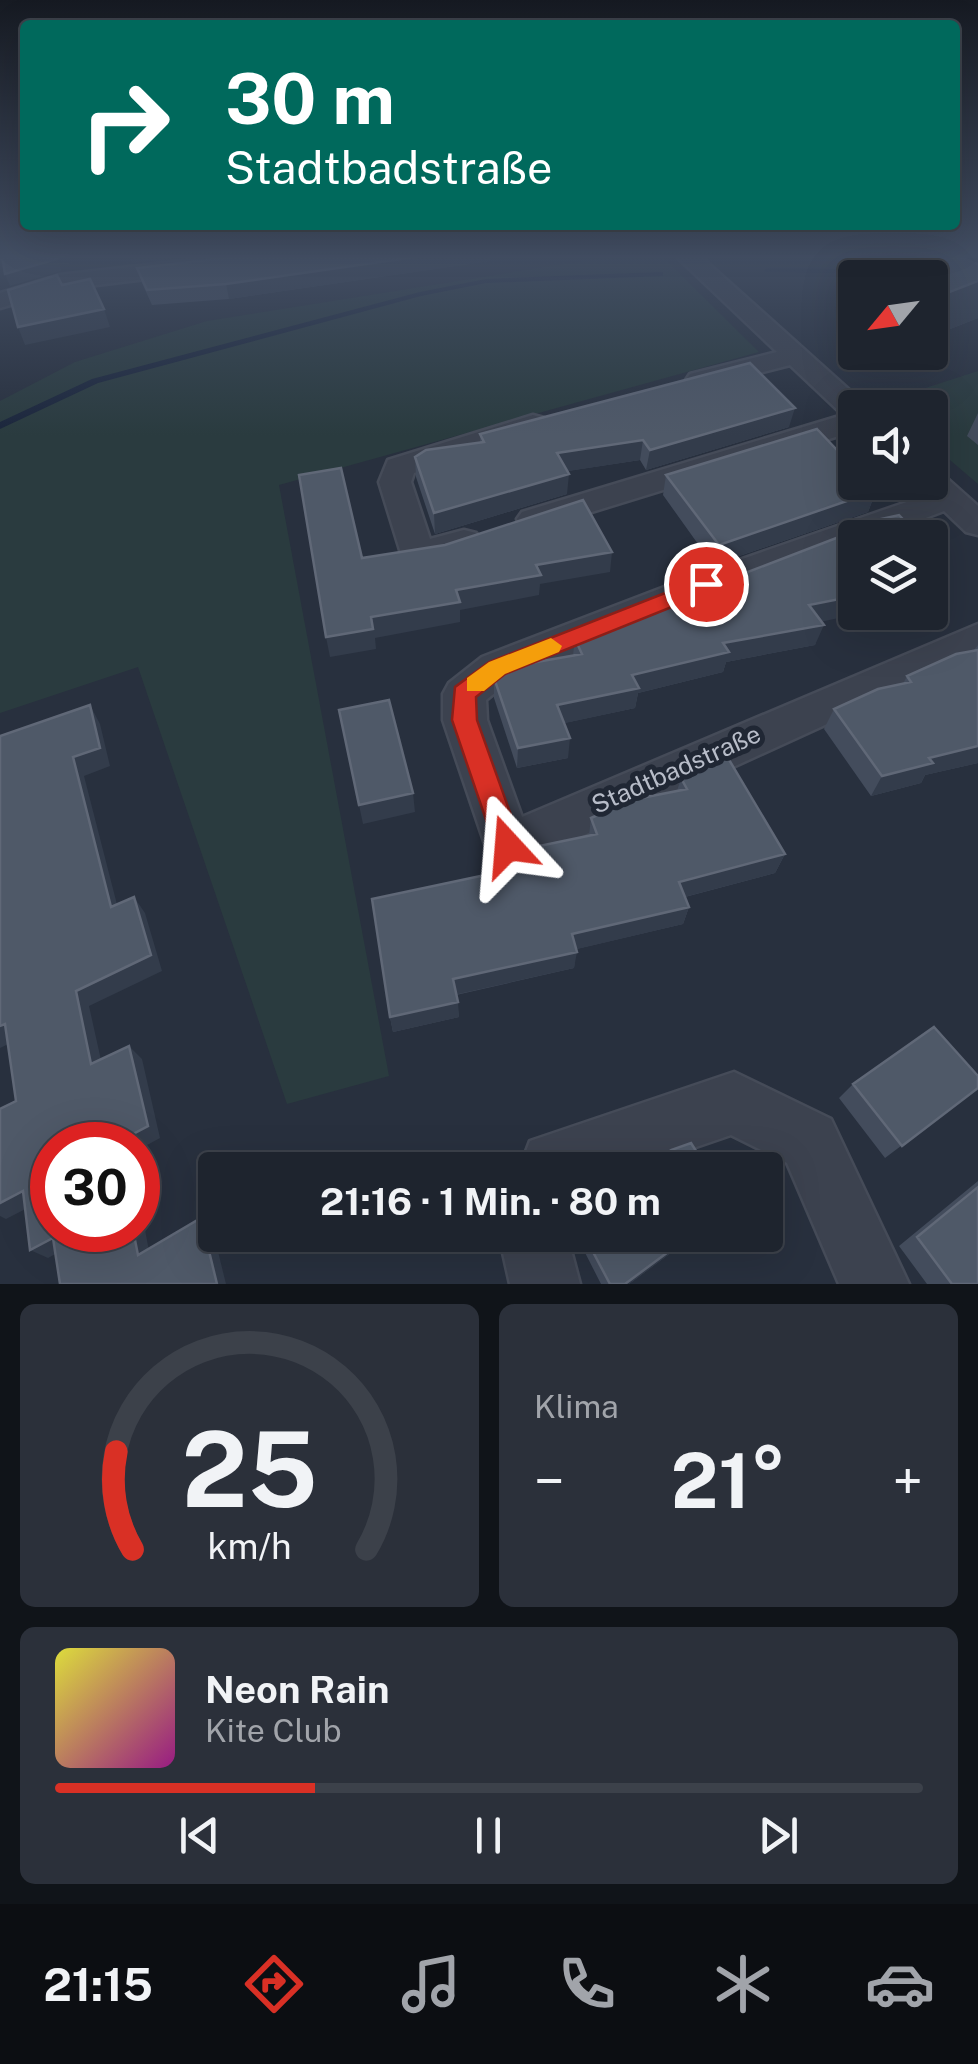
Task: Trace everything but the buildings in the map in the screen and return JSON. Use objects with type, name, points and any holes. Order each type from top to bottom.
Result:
[{"type":"street","points":[[752,316],[838,395]]},
{"type":"street","points":[[677,386],[795,356]]},
{"type":"street","points":[[571,413],[424,456],[399,467],[395,482],[417,556],[838,426]]},
{"type":"street","name":"Stadtbadstraße","points":[[952,501],[706,584],[497,668],[464,694],[465,720],[508,846],[978,638]]},
{"type":"street","points":[[590,1152],[734,1104],[810,1142],[874,1284]]},
{"type":"street","points":[[538,1252],[546,1284]]},
{"type":"shaded area","points":[[239,316],[723,316],[759,352],[279,485],[389,1076],[287,1104],[138,667],[0,713],[0,401],[75,362],[207,321]]},
{"type":"shaded area","points":[[978,371],[978,484],[948,458],[948,390],[919,390]]},
{"type":"waterway","points":[[0,426],[95,381],[338,316]]},
{"type":"slow traffic","points":[[475,685],[497,668],[551,646]]},
{"type":"route","points":[[508,846],[465,720],[464,694],[497,668],[706,584]]}]
